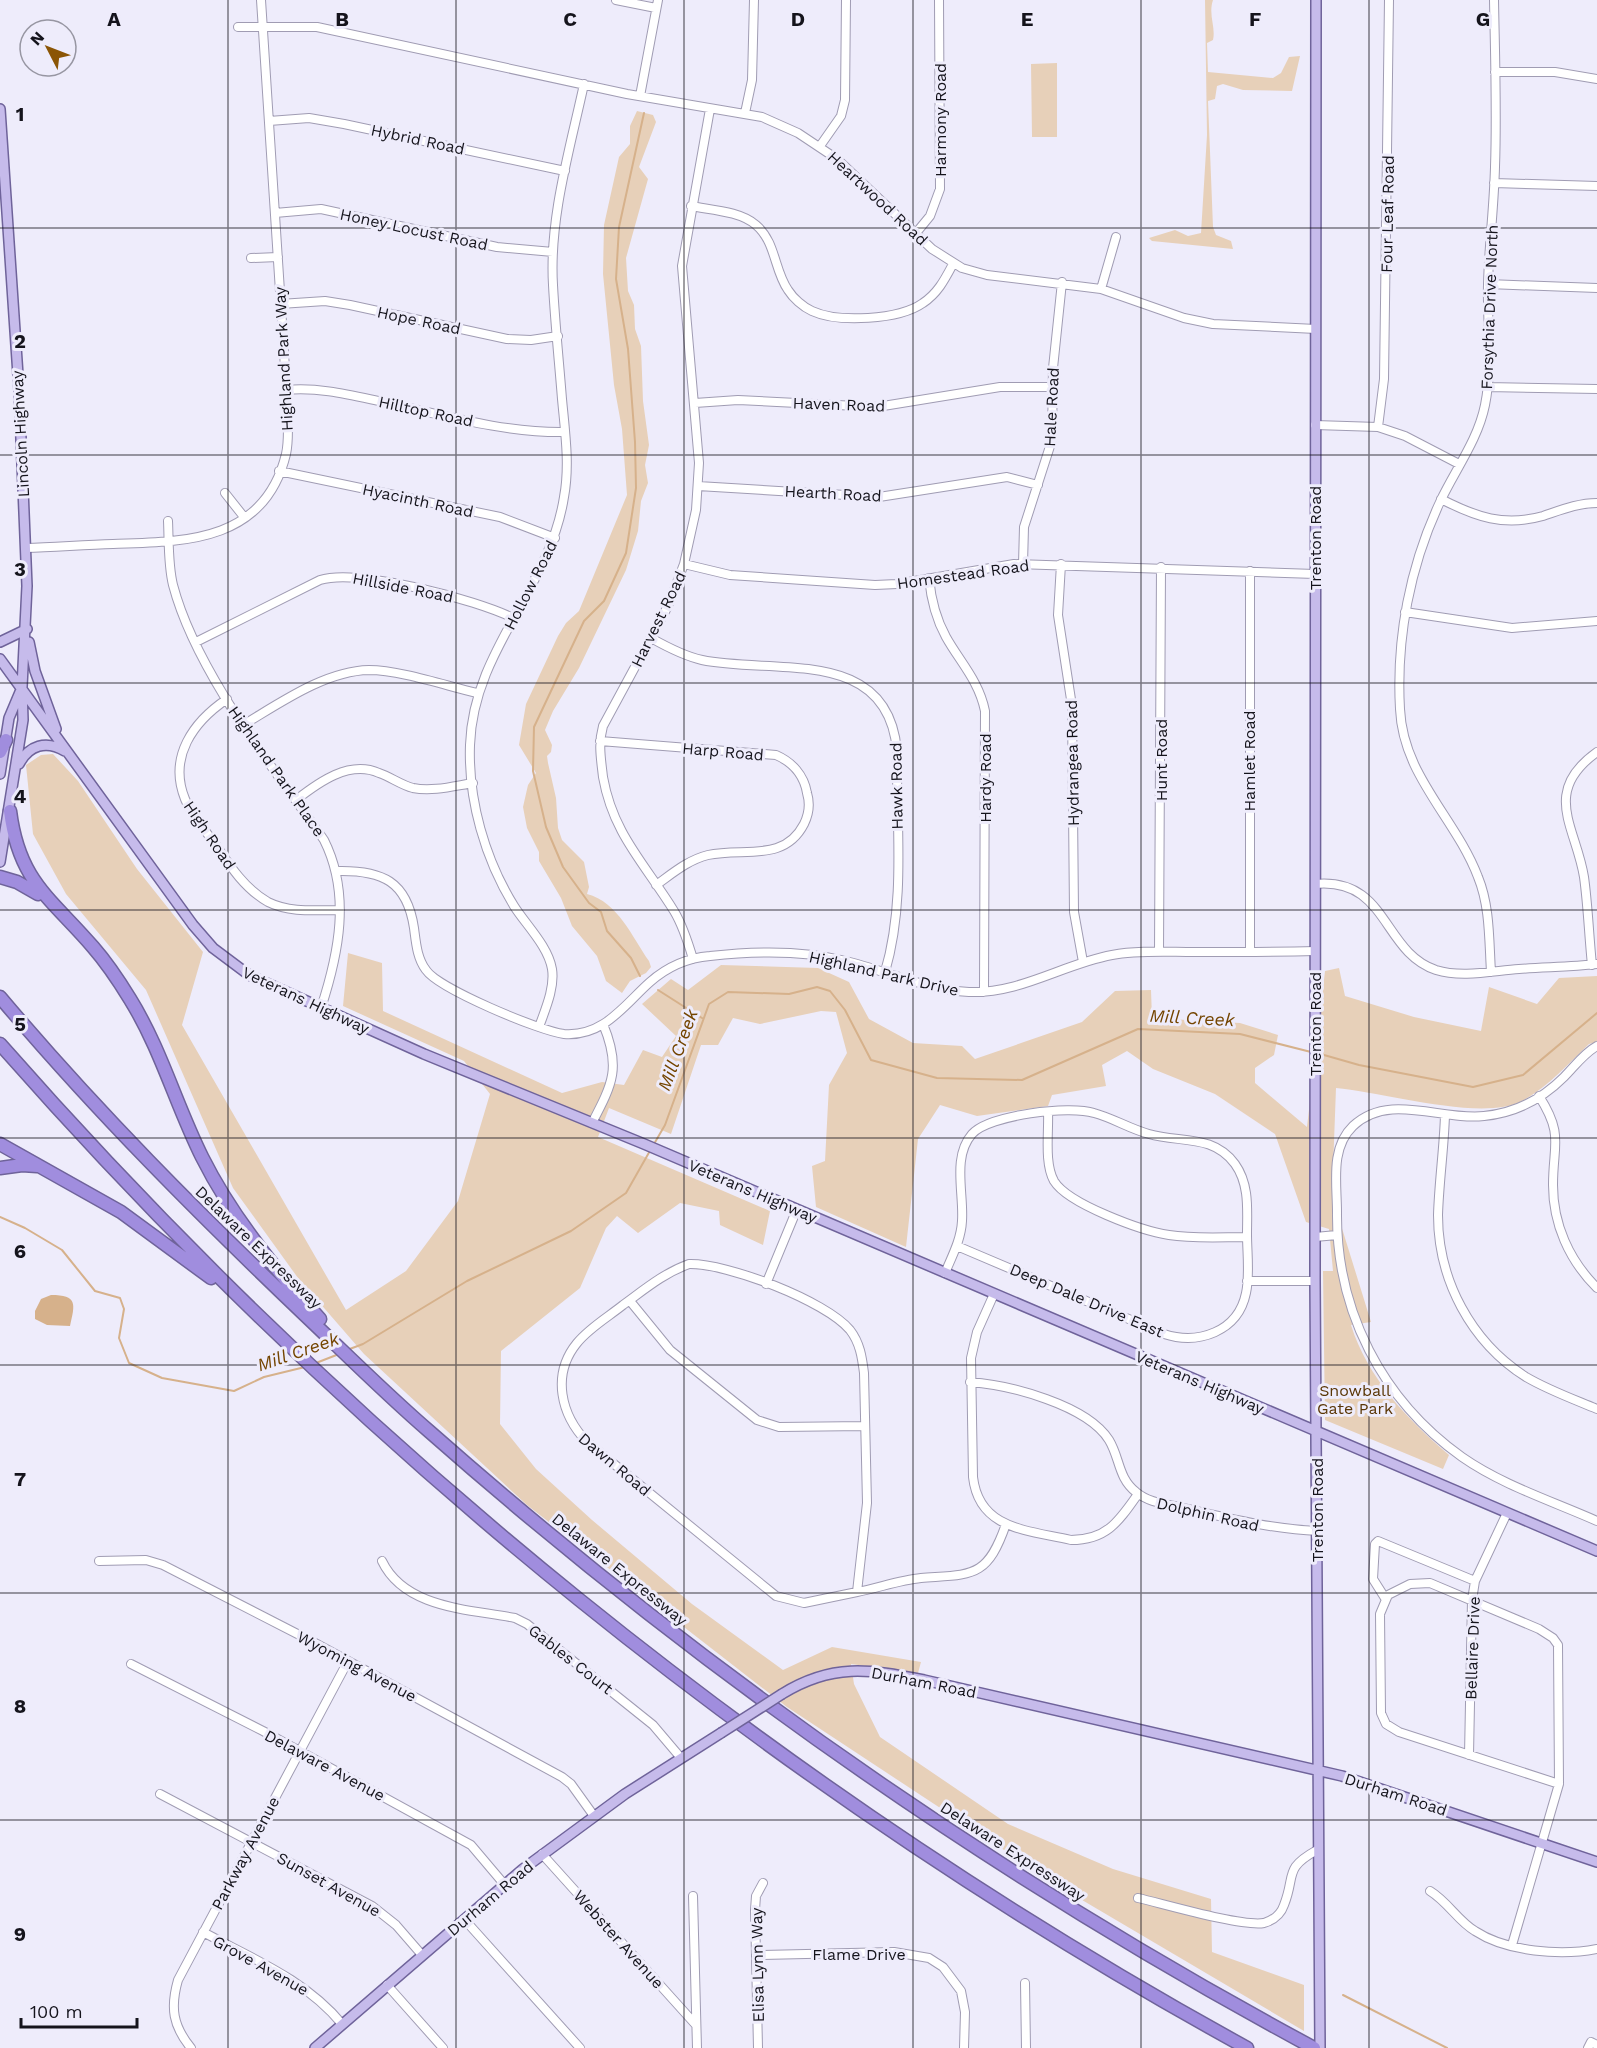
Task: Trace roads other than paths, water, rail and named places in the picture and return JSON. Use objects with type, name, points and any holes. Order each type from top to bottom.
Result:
[{"type":"highway","points":[[0,752],[6,740]]},
{"type":"highway","points":[[10,811],[19,853],[30,877],[47,900],[93,946],[130,999],[158,1053],[202,1157],[227,1202],[275,1267],[336,1341]]},
{"type":"highway","points":[[0,877],[25,885],[47,900]]},
{"type":"highway","name":"Delaware Expressway","points":[[0,997],[60,1066],[190,1204],[435,1437],[560,1544],[718,1668],[818,1742],[1063,1904],[1175,1972],[1314,2048]]},
{"type":"highway","points":[[0,1044],[120,1175],[251,1309],[317,1372],[532,1560],[690,1686],[789,1759],[1026,1917],[1247,2048]]},
{"type":"highway","points":[[0,1144],[46,1168],[148,1230],[251,1309]]},
{"type":"highway","points":[[0,1168],[22,1165],[46,1168]]},
{"type":"main road","name":"Trenton Road","points":[[1316,0],[1315,1281],[1320,2048]]},
{"type":"main road","name":"Lincoln Highway","points":[[0,109],[19,390],[26,548],[27,629],[22,687]]},
{"type":"main road","points":[[0,642],[27,629],[34,670],[61,743]]},
{"type":"main road","name":"Veterans Highway","points":[[0,659],[193,926],[213,948],[249,975],[436,1059],[645,1144],[1597,1551]]},
{"type":"main road","points":[[0,774],[9,718],[22,687]]},
{"type":"main road","points":[[0,862],[23,720],[22,687]]},
{"type":"main road","points":[[17,766],[36,746],[56,747],[69,754]]},
{"type":"main road","name":"Durham Road","points":[[315,2048],[504,1884],[594,1816],[782,1694],[807,1681],[834,1672],[881,1671],[1318,1770],[1364,1782],[1597,1863]]},
{"type":"street","name":"Highland Park Way","points":[[26,548],[169,542],[207,536],[225,529],[244,517],[267,494],[279,471],[288,440],[261,0]]},
{"type":"street","points":[[616,0],[657,4],[639,96]]},
{"type":"street","points":[[745,113],[752,80],[754,0]]},
{"type":"street","points":[[820,146],[841,116],[845,100],[846,0]]},
{"type":"street","name":"Harmony Road","points":[[916,233],[930,216],[940,189],[939,0]]},
{"type":"street","name":"Four Leaf Road","points":[[1378,427],[1384,379],[1389,0]]},
{"type":"street","name":"Forsythia Drive North","points":[[1491,972],[1487,909],[1479,877],[1465,850],[1415,770],[1406,745],[1400,709],[1400,657],[1405,612],[1428,529],[1479,426],[1487,387],[1488,284],[1494,183],[1494,0]]},
{"type":"street","name":"Heartwood Road","points":[[238,27],[317,27],[639,96],[745,113],[774,121],[820,146],[851,171],[916,233],[953,264],[987,275],[1062,282],[1101,289],[1184,318],[1213,324],[1316,329]]},
{"type":"street","points":[[1495,72],[1555,72],[1597,79]]},
{"type":"street","name":"Hollow Road","points":[[539,1027],[551,989],[551,965],[499,879],[482,835],[473,783],[470,746],[477,693],[489,661],[555,538],[567,477],[558,336],[552,284],[553,252],[565,171],[584,84]]},
{"type":"street","name":"Harvest Road","points":[[693,959],[683,929],[626,842],[615,821],[606,794],[600,741],[608,717],[668,606],[684,564],[694,520],[698,486],[695,402],[682,272],[691,206],[710,109]]},
{"type":"street","name":"Hybrid Road","points":[[269,121],[309,118],[565,171]]},
{"type":"street","points":[[1494,183],[1597,186]]},
{"type":"street","points":[[691,206],[728,213],[756,225],[769,241],[788,291],[805,307],[820,314],[868,317],[908,311],[935,293],[953,264]]},
{"type":"street","name":"Honey Locust Road","points":[[275,213],[321,209],[497,247],[553,252]]},
{"type":"street","points":[[1101,289],[1116,237]]},
{"type":"street","points":[[251,258],[278,257]]},
{"type":"street","name":"Hale Road","points":[[1023,564],[1024,527],[1052,440],[1053,387],[1062,282]]},
{"type":"street","points":[[1488,284],[1597,288]]},
{"type":"street","name":"Hope Road","points":[[280,304],[325,302],[350,305],[519,340],[558,336]]},
{"type":"street","name":"Haven Road","points":[[695,402],[738,400],[877,407],[1000,387],[1053,387]]},
{"type":"street","points":[[1487,387],[1597,390]]},
{"type":"street","name":"Hilltop Road","points":[[286,390],[319,389],[493,426],[565,432]]},
{"type":"street","points":[[1315,425],[1378,427],[1405,436],[1460,464]]},
{"type":"street","name":"Hyacinth Road","points":[[279,471],[500,517],[555,538]]},
{"type":"street","name":"Hearth Road","points":[[698,486],[879,497],[1007,477],[1038,485]]},
{"type":"street","points":[[225,493],[244,517]]},
{"type":"street","points":[[1441,499],[1474,515],[1506,522],[1531,519],[1579,504],[1597,503]]},
{"type":"street","name":"Highland Park Place","points":[[168,521],[174,587],[196,642],[243,725],[324,840],[337,871],[339,910],[337,959],[321,1008]]},
{"type":"street","name":"Homestead Road","points":[[684,564],[730,575],[875,585],[981,568],[1023,564],[1315,574]]},
{"type":"street","name":"Hydrangea Road","points":[[1061,564],[1058,615],[1072,706],[1074,912],[1083,962]]},
{"type":"street","name":"Hunt Road","points":[[1159,952],[1161,567]]},
{"type":"street","name":"Hamlet Road","points":[[1250,571],[1250,952]]},
{"type":"street","name":"Hillside Road","points":[[196,642],[320,580],[340,576],[365,578],[482,604],[513,618]]},
{"type":"street","name":"Hardy Road","points":[[929,578],[937,618],[947,640],[979,688],[985,711],[984,992]]},
{"type":"street","points":[[1405,612],[1512,628],[1597,621]]},
{"type":"street","name":"Hawk Road","points":[[651,638],[676,651],[702,660],[803,668],[839,675],[868,689],[882,704],[893,726],[897,751],[898,912],[893,945],[885,972]]},
{"type":"street","points":[[243,725],[325,681],[359,671],[378,671],[477,693]]},
{"type":"street","name":"High Road","points":[[227,699],[203,717],[185,745],[180,766],[181,785],[186,801],[239,878],[263,899],[294,909],[339,910]]},
{"type":"street","name":"Harp Road","points":[[600,741],[776,755],[797,770],[806,788],[809,808],[806,819],[797,835],[784,846],[768,851],[718,854],[700,858],[656,885]]},
{"type":"street","points":[[1315,884],[1341,886],[1364,895],[1378,909],[1406,949],[1422,963],[1448,973],[1594,964],[1584,876],[1567,824],[1565,808],[1568,789],[1575,774],[1597,752]]},
{"type":"street","points":[[296,800],[334,775],[349,770],[375,771],[403,784],[423,789],[473,783]]},
{"type":"street","name":"Highland Park Drive","points":[[337,871],[365,872],[384,878],[400,890],[409,905],[419,957],[424,968],[436,981],[539,1027],[570,1034],[603,1024],[626,1009],[657,977],[670,968],[693,959],[799,954],[845,961],[957,991],[984,992],[1024,984],[1083,962],[1113,955],[1159,952],[1315,951]]},
{"type":"street","points":[[592,1123],[611,1084],[615,1066],[614,1053],[603,1024]]},
{"type":"street","points":[[1597,1046],[1539,1096],[1514,1110],[1496,1114],[1445,1115],[1398,1109],[1379,1111],[1364,1118],[1347,1133],[1342,1142],[1336,1165],[1337,1235],[1343,1278],[1356,1323],[1374,1361],[1413,1414],[1463,1458],[1496,1477],[1597,1521]]},
{"type":"street","points":[[1539,1096],[1554,1122],[1556,1134],[1553,1184],[1558,1226],[1576,1263],[1597,1288]]},
{"type":"street","name":"Deep Dale Drive East","points":[[945,1273],[957,1246],[962,1222],[961,1156],[972,1134],[994,1120],[1072,1110],[1094,1113],[1151,1135],[1197,1140],[1220,1149],[1235,1164],[1245,1183],[1247,1281],[1244,1302],[1231,1322],[1213,1334],[1185,1339],[1164,1334],[957,1246]]},
{"type":"street","points":[[1048,1112],[1052,1173],[1058,1186],[1070,1197],[1150,1232],[1178,1236],[1247,1237]]},
{"type":"street","points":[[1445,1115],[1438,1216],[1440,1244],[1446,1272],[1462,1310],[1480,1337],[1513,1368],[1542,1386],[1597,1409]]},
{"type":"street","points":[[766,1284],[797,1209]]},
{"type":"street","points":[[1315,1237],[1337,1235]]},
{"type":"street","name":"Dawn Road","points":[[857,1592],[867,1503],[862,1355],[851,1332],[827,1310],[766,1284],[717,1266],[689,1264],[664,1275],[583,1337],[567,1359],[562,1380],[563,1401],[575,1430],[776,1596],[804,1604],[920,1578],[971,1574],[987,1561],[995,1550],[1006,1524]]},
{"type":"street","points":[[1247,1281],[1315,1281]]},
{"type":"street","points":[[994,1294],[972,1348],[970,1382],[974,1490],[984,1508],[1006,1524],[1071,1540],[1094,1538],[1114,1524],[1138,1494]]},
{"type":"street","points":[[630,1301],[670,1350],[757,1420],[779,1427],[796,1428],[865,1426]]},
{"type":"street","name":"Dolphin Road","points":[[970,1382],[1008,1386],[1027,1392],[1089,1420],[1109,1440],[1121,1474],[1138,1494],[1149,1500],[1257,1526],[1318,1531]]},
{"type":"street","name":"Bellaire Drive","points":[[1469,1755],[1472,1600],[1475,1581],[1508,1513]]},
{"type":"street","points":[[1385,1598],[1373,1579],[1375,1544],[1378,1541],[1475,1581]]},
{"type":"street","name":"Wyoming Avenue","points":[[99,1561],[155,1562],[348,1661],[562,1777],[594,1816]]},
{"type":"street","name":"Gables Court","points":[[382,1561],[397,1582],[436,1604],[523,1622],[653,1725],[681,1758]]},
{"type":"street","points":[[1512,1945],[1559,1784],[1558,1644],[1549,1634],[1539,1629],[1430,1583],[1420,1582],[1394,1590],[1385,1598],[1380,1614],[1382,1719],[1399,1732],[1559,1784]]},
{"type":"street","name":"Parkway Avenue","points":[[191,2048],[177,2026],[172,2005],[178,1980],[348,1661]]},
{"type":"street","name":"Delaware Avenue","points":[[131,1664],[300,1751],[471,1845],[504,1884]]},
{"type":"street","name":"Sunset Avenue","points":[[160,1794],[378,1910],[402,1930],[422,1955]]},
{"type":"street","points":[[1138,1898],[1244,1922],[1266,1922],[1281,1912],[1294,1868],[1317,1850]]},
{"type":"street","name":"Webster Avenue","points":[[542,1854],[696,2025]]},
{"type":"street","name":"Elisa Lynn Way","points":[[758,2048],[756,1896],[763,1883]]},
{"type":"street","points":[[1430,1891],[1448,1904],[1475,1931],[1512,1945],[1554,1953],[1597,1949]]},
{"type":"street","points":[[693,1896],[697,2048]]},
{"type":"street","points":[[464,1919],[580,2048]]},
{"type":"street","name":"Grove Avenue","points":[[203,1932],[305,1988],[342,2024]]},
{"type":"street","name":"Flame Drive","points":[[757,1955],[894,1952],[929,1958],[943,1967],[960,1991],[964,2013],[964,2048]]},
{"type":"street","points":[[1025,1983],[1026,2048]]},
{"type":"street","points":[[387,1985],[443,2048]]},
{"type":"street","points":[[1588,2048],[1591,2042],[1597,2045]]},
{"type":"waterway","points":[[640,976],[631,958],[607,931],[601,912],[589,903],[563,867],[546,827],[533,771],[534,727],[584,621],[604,601],[626,553],[636,488],[635,442],[628,349],[616,279],[619,227],[644,113]]},
{"type":"waterway","name":"Mill Creek","points":[[654,1144],[665,1125],[709,1004],[728,992],[789,994],[817,987],[830,991],[845,1010],[871,1060],[937,1078],[1022,1080],[1138,1029],[1240,1034],[1311,1052]]},
{"type":"waterway","points":[[658,990],[702,1018]]},
{"type":"waterway","name":"Mill Creek","points":[[1317,1053],[1359,1065],[1473,1087],[1523,1075],[1597,1013]]},
{"type":"waterway","name":"Mill Creek","points":[[347,1350],[363,1344],[467,1281],[571,1231],[626,1193],[651,1149]]},
{"type":"waterway","name":"Mill Creek","points":[[0,1217],[25,1228],[62,1250],[95,1291],[120,1298],[124,1309],[119,1338],[129,1363],[162,1378],[234,1391],[264,1377],[305,1367]]},
{"type":"waterway","name":"Mill Creek","points":[[316,1363],[339,1354]]},
{"type":"waterway","points":[[1343,1995],[1447,2048]]},
{"type":"park label","name":"Snowball Gate Park","points":[[1355,1399]]}]
